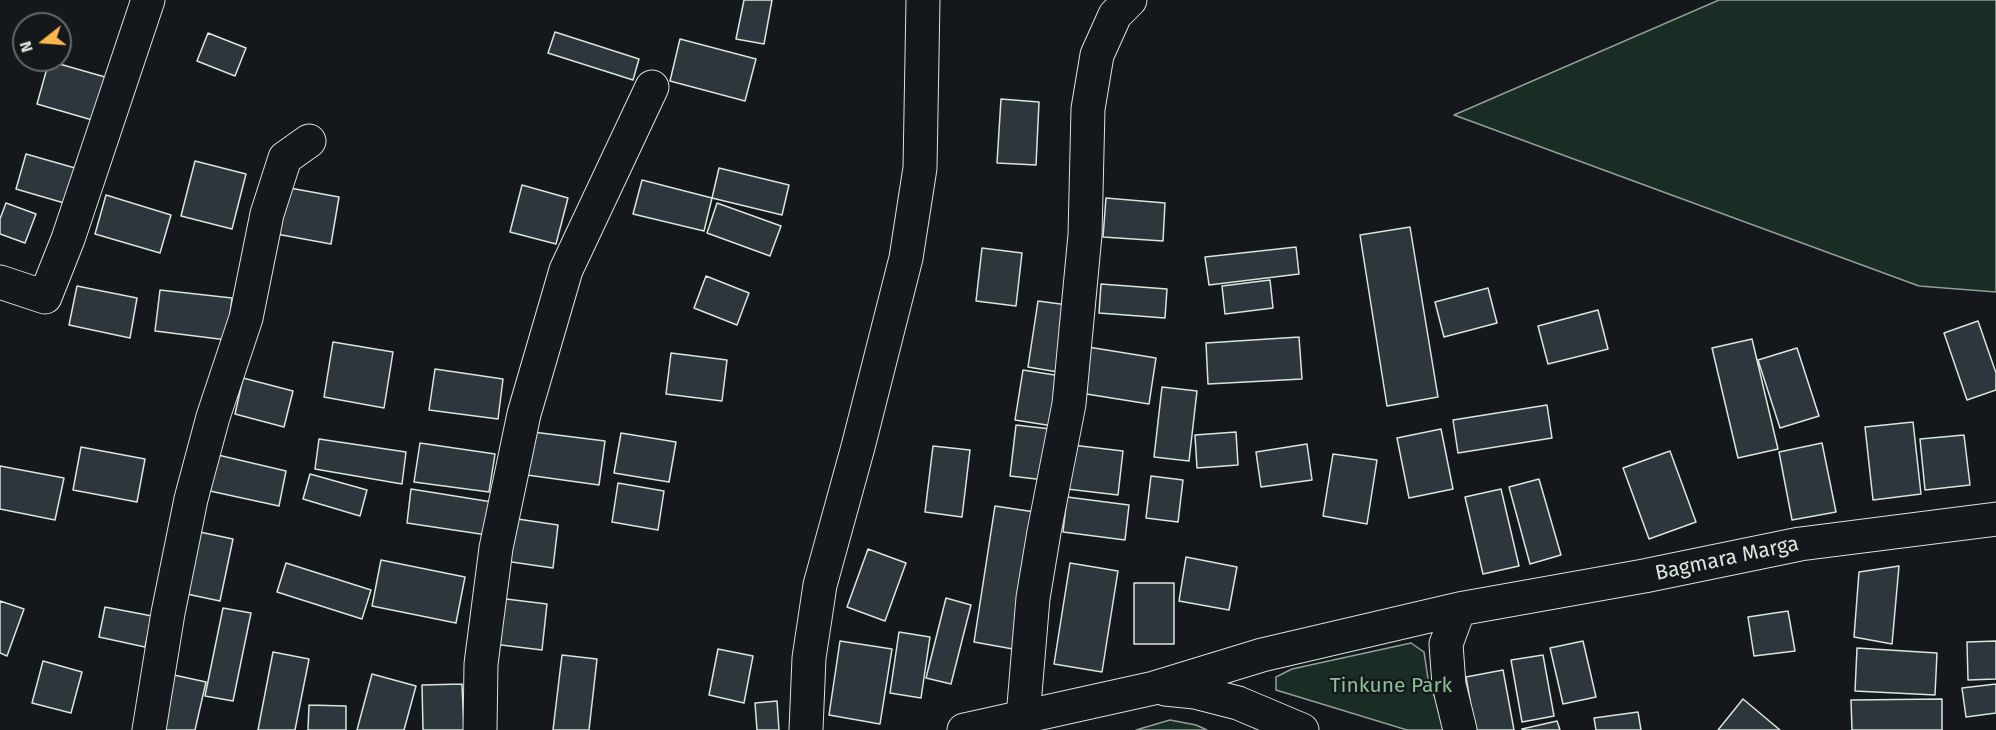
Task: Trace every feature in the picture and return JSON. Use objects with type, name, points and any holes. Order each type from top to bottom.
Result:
[{"type":"main road","points":[[0,282],[45,297],[68,239],[148,0]]},
{"type":"main road","points":[[1023,717],[1033,598],[1069,404],[1085,235],[1088,109],[1097,55],[1115,15],[1130,0]]},
{"type":"main road","points":[[806,730],[809,658],[820,585],[906,258],[920,168],[923,8]]},
{"type":"main road","points":[[480,730],[481,664],[496,548],[524,414],[566,270],[652,87]]},
{"type":"main road","points":[[149,730],[190,499],[213,417],[246,318],[267,214],[285,158],[309,141]]},
{"type":"main road","name":"Bagmara Marga","points":[[1154,688],[1262,655],[1459,609],[1644,576],[1800,544],[1996,519]]},
{"type":"main road","points":[[1459,609],[1446,644],[1449,685],[1460,730]]},
{"type":"main road","points":[[964,730],[1154,688],[1195,692],[1238,703],[1302,730]]},
{"type":"green space","points":[[1719,0],[1996,0],[1996,292],[1919,286],[1454,115]]},
{"type":"green space","name":"Tinkune Park","points":[[1411,643],[1424,652],[1429,685],[1446,720],[1444,730],[1407,730],[1276,690],[1276,677],[1292,669]]},
{"type":"green space","points":[[1170,720],[1196,725],[1207,730],[1136,730]]},
{"type":"building","points":[[744,0],[772,0],[764,44],[736,39]]},
{"type":"building","points":[[555,32],[639,59],[633,80],[548,53]]},
{"type":"building","points":[[208,33],[246,48],[235,76],[197,61]]},
{"type":"building","points":[[680,39],[756,59],[745,101],[670,81]]},
{"type":"building","points":[[72,68],[112,79],[99,122],[37,104],[46,72],[72,72]]},
{"type":"building","points":[[1001,99],[1039,102],[1036,165],[997,163]]},
{"type":"building","points":[[26,154],[82,170],[71,205],[16,189]]},
{"type":"building","points":[[195,161],[246,174],[232,229],[181,216]]},
{"type":"building","points":[[719,168],[789,185],[782,215],[712,198]]},
{"type":"building","points":[[642,180],[712,198],[704,231],[633,214]]},
{"type":"building","points":[[522,185],[568,198],[556,244],[510,232]]},
{"type":"building","points":[[279,186],[339,197],[331,244],[271,233]]},
{"type":"building","points":[[106,195],[171,215],[160,253],[95,234]]},
{"type":"building","points":[[1106,198],[1165,203],[1163,241],[1103,237]]},
{"type":"building","points":[[6,203],[36,214],[25,243],[0,234],[0,219]]},
{"type":"building","points":[[717,203],[781,226],[770,256],[707,233]]},
{"type":"building","points":[[1410,227],[1438,397],[1387,406],[1360,235]]},
{"type":"building","points":[[1296,247],[1299,274],[1209,285],[1205,257]]},
{"type":"building","points":[[982,248],[1022,253],[1016,306],[976,301]]},
{"type":"building","points":[[706,276],[749,293],[737,325],[694,308]]},
{"type":"building","points":[[1270,280],[1273,308],[1225,314],[1222,286]]},
{"type":"building","points":[[1101,284],[1167,289],[1165,318],[1099,313]]},
{"type":"building","points":[[77,286],[137,298],[130,338],[69,325]]},
{"type":"building","points":[[1488,288],[1497,323],[1444,337],[1435,302]]},
{"type":"building","points":[[160,290],[232,298],[227,340],[155,331]]},
{"type":"building","points":[[1038,301],[1068,305],[1058,372],[1028,367]]},
{"type":"building","points":[[1598,310],[1608,349],[1548,364],[1538,326]]},
{"type":"building","points":[[1978,321],[1996,373],[1996,390],[1967,400],[1944,333]]},
{"type":"building","points":[[1299,337],[1302,379],[1208,384],[1206,343]]},
{"type":"building","points":[[1752,339],[1778,449],[1738,458],[1712,348]]},
{"type":"building","points":[[333,342],[393,352],[384,408],[324,397]]},
{"type":"building","points":[[1082,346],[1156,358],[1149,404],[1074,392]]},
{"type":"building","points":[[1797,348],[1819,416],[1780,428],[1758,360]]},
{"type":"building","points":[[671,353],[727,360],[722,401],[666,394]]},
{"type":"building","points":[[435,369],[503,379],[498,419],[429,410]]},
{"type":"building","points":[[1023,370],[1061,376],[1053,426],[1015,420]]},
{"type":"building","points":[[243,378],[293,391],[284,427],[235,414]]},
{"type":"building","points":[[1162,387],[1197,391],[1189,461],[1154,457]]},
{"type":"building","points":[[1547,405],[1552,438],[1458,453],[1453,420]]},
{"type":"building","points":[[1913,422],[1921,494],[1873,500],[1865,427]]},
{"type":"building","points":[[1016,425],[1051,429],[1045,480],[1010,476]]},
{"type":"building","points":[[1441,429],[1453,489],[1409,498],[1397,438]]},
{"type":"building","points":[[533,432],[605,441],[599,485],[527,475]]},
{"type":"building","points":[[1236,432],[1238,465],[1197,468],[1195,435]]},
{"type":"building","points":[[621,433],[676,442],[669,482],[614,473]]},
{"type":"building","points":[[1964,435],[1970,485],[1925,490],[1920,439]]},
{"type":"building","points":[[319,439],[406,452],[402,484],[315,469]]},
{"type":"building","points":[[420,443],[495,454],[489,492],[414,482]]},
{"type":"building","points":[[1822,443],[1836,512],[1792,520],[1779,452]]},
{"type":"building","points":[[1307,444],[1312,480],[1261,487],[1256,452]]},
{"type":"building","points":[[1072,445],[1123,451],[1118,495],[1067,489]]},
{"type":"building","points":[[933,446],[970,450],[962,517],[925,512]]},
{"type":"building","points":[[81,447],[145,459],[137,502],[73,490]]},
{"type":"building","points":[[1670,451],[1696,522],[1649,539],[1623,468]]},
{"type":"building","points":[[1333,454],[1377,460],[1367,524],[1323,516]]},
{"type":"building","points":[[218,455],[286,471],[279,506],[210,491]]},
{"type":"building","points":[[0,466],[64,478],[55,520],[0,509]]},
{"type":"building","points":[[310,474],[367,490],[360,516],[303,499]]},
{"type":"building","points":[[1151,476],[1183,480],[1178,522],[1146,518]]},
{"type":"building","points":[[1539,479],[1561,555],[1530,564],[1509,487]]},
{"type":"building","points":[[618,483],[664,491],[658,530],[612,522]]},
{"type":"building","points":[[411,489],[492,502],[487,535],[407,523]]},
{"type":"building","points":[[1501,489],[1519,566],[1483,574],[1465,497]]},
{"type":"building","points":[[1067,497],[1129,505],[1125,540],[1063,532]]},
{"type":"building","points":[[995,506],[1035,512],[1013,649],[974,642]]},
{"type":"building","points":[[511,518],[558,525],[553,568],[505,561]]},
{"type":"building","points":[[195,531],[233,539],[220,601],[182,593]]},
{"type":"building","points":[[868,549],[906,563],[885,621],[847,607]]},
{"type":"building","points":[[1186,557],[1237,567],[1229,610],[1179,601]]},
{"type":"building","points":[[381,560],[465,577],[456,623],[372,606]]},
{"type":"building","points":[[286,563],[371,590],[362,619],[277,592]]},
{"type":"building","points":[[1070,563],[1118,571],[1102,672],[1054,664]]},
{"type":"building","points":[[1899,566],[1892,644],[1854,637],[1859,572]]},
{"type":"building","points":[[1134,583],[1174,583],[1174,644],[1134,644]]},
{"type":"building","points":[[498,598],[547,604],[542,650],[493,644]]},
{"type":"building","points":[[946,598],[971,605],[951,684],[926,678]]},
{"type":"building","points":[[0,601],[24,609],[7,656],[0,653]]},
{"type":"building","points":[[105,607],[152,616],[145,647],[99,637]]},
{"type":"building","points":[[223,608],[251,613],[233,701],[205,696]]},
{"type":"building","points":[[1788,611],[1795,651],[1754,656],[1748,617]]},
{"type":"building","points":[[899,632],[930,637],[921,698],[890,693]]},
{"type":"building","points":[[840,641],[892,649],[880,724],[829,715]]},
{"type":"building","points":[[1583,641],[1596,697],[1563,704],[1550,648]]},
{"type":"building","points":[[1996,641],[1996,679],[1968,680],[1967,642]]},
{"type":"building","points":[[1857,648],[1937,653],[1935,695],[1855,691]]},
{"type":"building","points":[[718,649],[753,656],[744,703],[709,695]]},
{"type":"building","points":[[273,652],[309,659],[295,730],[258,730]]},
{"type":"building","points":[[562,655],[597,659],[589,730],[553,730]]},
{"type":"building","points":[[1543,655],[1554,716],[1522,722],[1511,660]]},
{"type":"building","points":[[43,661],[82,672],[71,713],[32,703]]},
{"type":"building","points":[[1503,670],[1514,730],[1475,730],[1466,677]]},
{"type":"building","points":[[372,674],[416,686],[404,730],[357,730]]},
{"type":"building","points":[[174,675],[206,682],[195,730],[162,730]]},
{"type":"building","points":[[462,684],[464,730],[423,730],[422,685]]},
{"type":"building","points":[[1996,684],[1996,713],[1966,717],[1962,688]]},
{"type":"building","points":[[1743,699],[1780,730],[1718,730]]},
{"type":"building","points":[[1942,699],[1942,730],[1852,730],[1851,700]]},
{"type":"building","points":[[777,701],[779,730],[757,730],[755,703]]},
{"type":"building","points":[[309,705],[346,706],[346,730],[308,730]]},
{"type":"building","points":[[1638,712],[1641,730],[1596,730],[1594,718]]},
{"type":"building","points":[[1557,721],[1560,730],[1522,730],[1522,729]]}]
